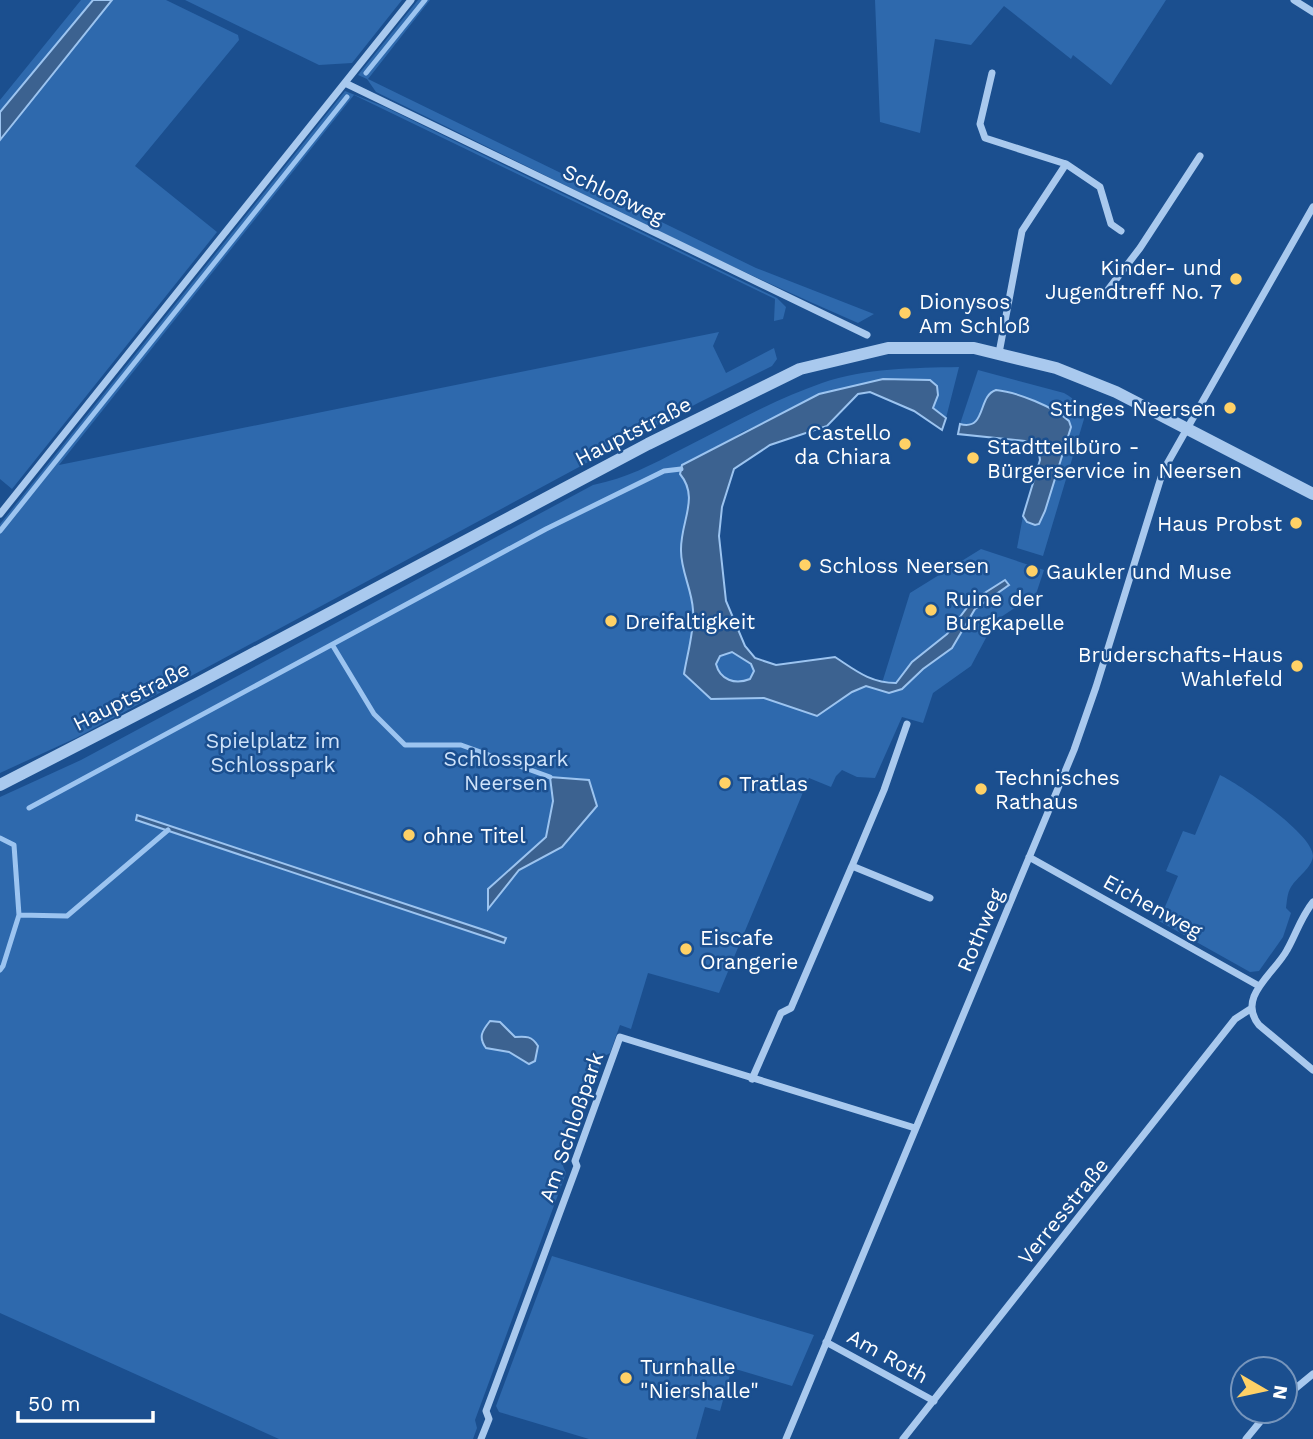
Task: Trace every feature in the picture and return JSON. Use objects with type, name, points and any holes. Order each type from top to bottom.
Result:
[{"type":"street","points":[[0,514],[411,0]]},
{"type":"street","points":[[1294,0],[1313,12]]},
{"type":"street","points":[[992,73],[980,124],[985,138],[1066,164],[1100,187],[1111,223],[1121,231]]},
{"type":"street","name":"Schloßweg","points":[[345,83],[867,335]]},
{"type":"street","points":[[1078,293],[1104,295],[1140,248],[1200,156]]},
{"type":"street","points":[[999,353],[1022,231],[1066,164]]},
{"type":"street","name":"Rothweg","points":[[786,1439],[1090,706],[1159,482],[1186,428],[1313,207]]},
{"type":"street","name":"Hauptstraße","points":[[0,786],[637,449],[800,369],[898,346],[974,348],[1056,368],[1104,387],[1313,494]]},
{"type":"street","points":[[752,1079],[780,1013],[791,1009],[884,790],[907,724]]},
{"type":"street","name":"Eichenweg","points":[[1029,857],[1259,986]]},
{"type":"street","points":[[852,866],[930,898]]},
{"type":"street","points":[[1313,902],[1303,916],[1286,953],[1259,986],[1252,1007],[1253,1017],[1259,1025],[1313,1070]]},
{"type":"street","name":"Verresstraße","points":[[903,1439],[1235,1019],[1252,1007]]},
{"type":"street","name":"Am Schloßpark","points":[[481,1439],[489,1419],[486,1411],[577,1166],[575,1161],[620,1037],[915,1128]]},
{"type":"street","name":"Am Roth","points":[[826,1342],[934,1401]]},
{"type":"street","points":[[1299,1385],[1313,1374]]},
{"type":"street","points":[[1246,1439],[1258,1425]]},
{"type":"green space","points":[[81,0],[93,0],[0,112],[0,100]]},
{"type":"green space","points":[[112,0],[166,0],[238,35],[239,40],[135,166],[217,232],[12,489],[0,479],[0,140]]},
{"type":"green space","points":[[185,0],[402,0],[352,63],[319,65]]},
{"type":"green space","points":[[418,0],[430,0],[368,79],[756,268],[874,314],[858,323],[797,296],[376,92],[367,79],[358,75]]},
{"type":"green space","points":[[875,0],[1166,0],[1111,85],[1073,55],[1071,59],[1004,6],[971,45],[935,39],[920,133],[880,122]]},
{"type":"green space","points":[[345,91],[385,107],[777,298],[786,307],[783,319],[774,321],[775,299],[354,95],[59,465],[719,332],[713,346],[726,373],[774,348],[777,359],[772,366],[698,403],[76,738],[0,773],[0,524]]},
{"type":"green space","name":"Schlosspark Neersen","points":[[959,367],[946,418],[933,408],[938,395],[937,386],[930,380],[883,379],[781,415],[742,432],[680,474],[688,492],[681,558],[693,617],[684,674],[711,699],[764,698],[817,716],[852,692],[866,686],[889,693],[902,689],[923,669],[952,648],[975,609],[1009,585],[972,601],[947,634],[912,662],[896,683],[882,683],[910,593],[981,549],[1044,570],[1036,594],[995,621],[971,666],[933,693],[923,723],[902,717],[875,778],[857,777],[842,770],[831,787],[809,778],[719,993],[648,973],[631,1029],[620,1025],[610,1053],[603,1057],[563,1166],[566,1173],[475,1420],[477,1428],[473,1439],[279,1439],[0,1313],[0,797],[81,760],[593,485],[639,470],[768,405],[839,378],[873,372]],"holes":[[[506,1027],[514,1036],[526,1036],[524,1062],[509,1052],[486,1048],[481,1041],[484,1029]]]},
{"type":"green space","points":[[978,370],[1064,393],[1077,403],[1083,414],[1084,419],[1043,556],[1017,548],[1023,516],[1027,522],[1039,524],[1071,427],[1069,421],[986,397],[976,422],[960,424]]},
{"type":"green space","points":[[733,652],[751,665],[754,671],[750,679],[734,681],[721,674],[716,664],[720,656]]},
{"type":"green space","points":[[1220,775],[1243,788],[1289,823],[1310,847],[1313,856],[1289,892],[1286,908],[1291,913],[1283,937],[1259,971],[1250,972],[1159,921],[1178,876],[1166,871],[1183,831],[1195,835]]},
{"type":"green space","points":[[552,1256],[814,1335],[792,1386],[732,1368],[720,1411],[705,1407],[696,1439],[589,1439],[499,1412],[496,1406]]},
{"type":"shaded area","points":[[93,0],[112,0],[0,140],[0,112]]},
{"type":"shaded area","points":[[883,379],[930,380],[937,386],[938,395],[933,408],[946,418],[942,430],[914,411],[870,392],[858,394],[827,426],[770,445],[734,469],[722,507],[719,536],[726,601],[745,646],[755,658],[776,665],[835,657],[871,678],[896,683],[912,662],[947,634],[972,601],[1005,580],[1009,585],[975,609],[952,648],[923,669],[902,689],[889,693],[866,686],[852,692],[817,716],[764,698],[711,699],[684,674],[693,617],[681,558],[681,540],[689,501],[686,483],[680,474],[682,465],[819,394]],"holes":[[[732,652],[751,664],[754,671],[750,679],[739,681],[729,680],[721,674],[716,664],[720,656]]]},
{"type":"shaded area","points":[[996,390],[1035,401],[1069,421],[1071,427],[1039,524],[1027,522],[1023,516],[1040,460],[1038,447],[1025,441],[958,434],[960,424],[969,425],[974,422],[990,393]]},
{"type":"shaded area","points":[[550,777],[589,780],[597,806],[562,847],[519,870],[488,909],[488,889],[546,837],[553,801]]},
{"type":"shaded area","points":[[137,815],[506,938],[504,943],[136,820]]},
{"type":"shaded area","points":[[490,1021],[500,1022],[515,1037],[531,1038],[538,1046],[535,1061],[529,1064],[509,1052],[486,1048],[482,1034]]},
{"type":"waterway","points":[[366,73],[425,0]]},
{"type":"waterway","points":[[0,531],[347,97]]},
{"type":"waterway","points":[[29,808],[546,529],[664,471],[681,469]]},
{"type":"waterway","points":[[333,646],[374,714],[405,745],[461,745],[550,777]]},
{"type":"waterway","points":[[19,915],[67,916],[168,830]]},
{"type":"waterway","points":[[0,838],[14,845],[19,915],[0,970]]},
{"type":"place","name":"Kinder- und Jugendtreff No. 7","points":[[1236,279]]},
{"type":"place","name":"Dionysos Am Schloß","points":[[905,313]]},
{"type":"place","name":"Stinges Neersen","points":[[1230,408]]},
{"type":"place","name":"Castello da Chiara","points":[[905,444]]},
{"type":"place","name":"Stadtteilbüro - Bürgerservice in Neersen","points":[[973,458]]},
{"type":"place","name":"Haus Probst","points":[[1296,523]]},
{"type":"place","name":"Schloss Neersen","points":[[805,565]]},
{"type":"place","name":"Gaukler und Muse","points":[[1032,571]]},
{"type":"place","name":"Ruine der Burgkapelle","points":[[931,610]]},
{"type":"place","name":"Dreifaltigkeit","points":[[611,621]]},
{"type":"place","name":"Bruderschafts-Haus Wahlefeld","points":[[1297,666]]},
{"type":"place","name":"Tratlas","points":[[725,783]]},
{"type":"place","name":"Technisches Rathaus","points":[[981,789]]},
{"type":"place","name":"ohne Titel","points":[[409,835]]},
{"type":"place","name":"Eiscafe Orangerie","points":[[686,949]]},
{"type":"place","name":"Turnhalle \"Niershalle\"","points":[[626,1378]]},
{"type":"park label","name":"Spielplatz im Schlosspark","points":[[273,752]]}]
